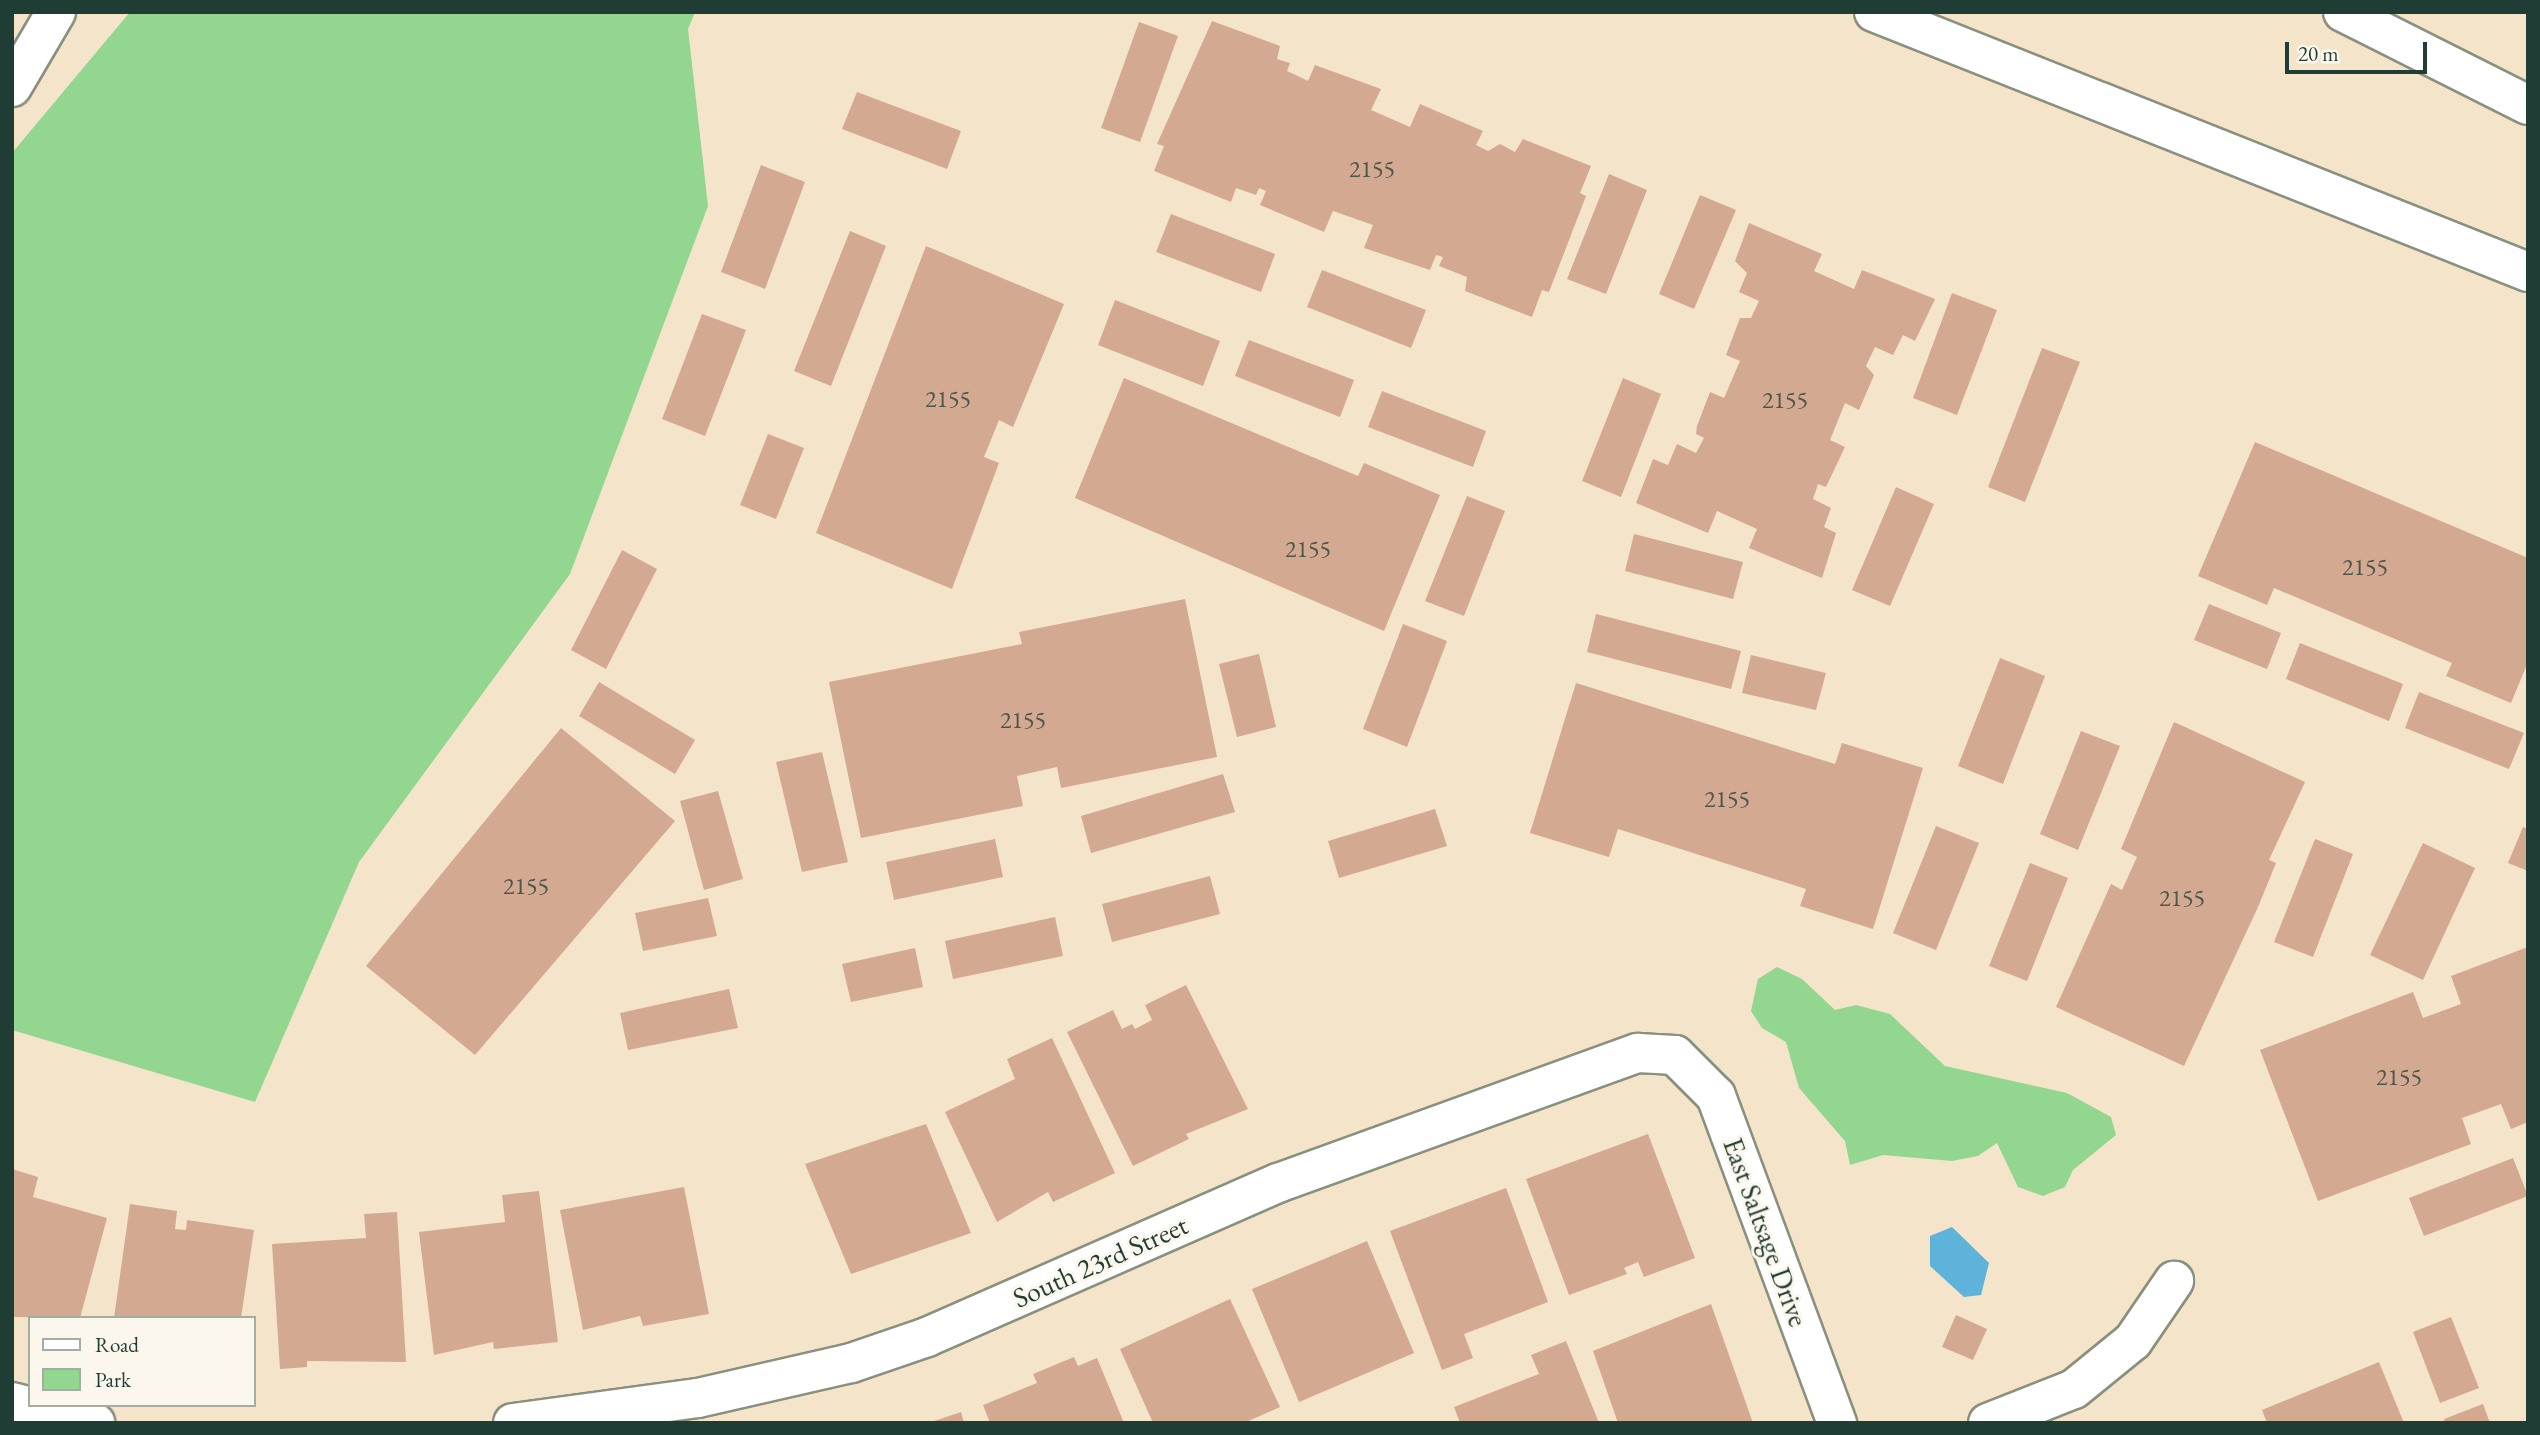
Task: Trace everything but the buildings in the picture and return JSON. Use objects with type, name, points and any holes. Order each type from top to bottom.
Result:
[{"type":"main road","points":[[12,88],[57,12]]},
{"type":"main road","points":[[1874,12],[2528,272]]},
{"type":"main road","points":[[2343,12],[2528,105]]},
{"type":"main road","name":"South 23rd Street","points":[[513,1423],[698,1398],[851,1363],[927,1337],[1278,1183],[1606,1061],[1638,1053],[1675,1055]]},
{"type":"main road","name":"East Saltsage Drive","points":[[1675,1055],[1716,1096],[1837,1423]]},
{"type":"main road","points":[[1989,1423],[2074,1389],[2133,1341],[2174,1282]]},
{"type":"main road","points":[[32,1407],[96,1423]]},
{"type":"green space","points":[[130,12],[695,12],[688,29],[708,206],[570,574],[359,862],[255,1102],[12,1030],[12,153]]},
{"type":"green space","points":[[1777,967],[1802,979],[1835,1010],[1856,1005],[1890,1014],[1945,1066],[2067,1093],[2111,1117],[2116,1135],[2073,1170],[2065,1187],[2043,1196],[2018,1187],[1997,1143],[1978,1156],[1952,1161],[1883,1155],[1850,1165],[1845,1141],[1799,1088],[1786,1042],[1762,1028],[1751,1011],[1758,979]]},
{"type":"water","points":[[1952,1227],[1989,1263],[1981,1295],[1964,1297],[1930,1266],[1930,1236]]}]
